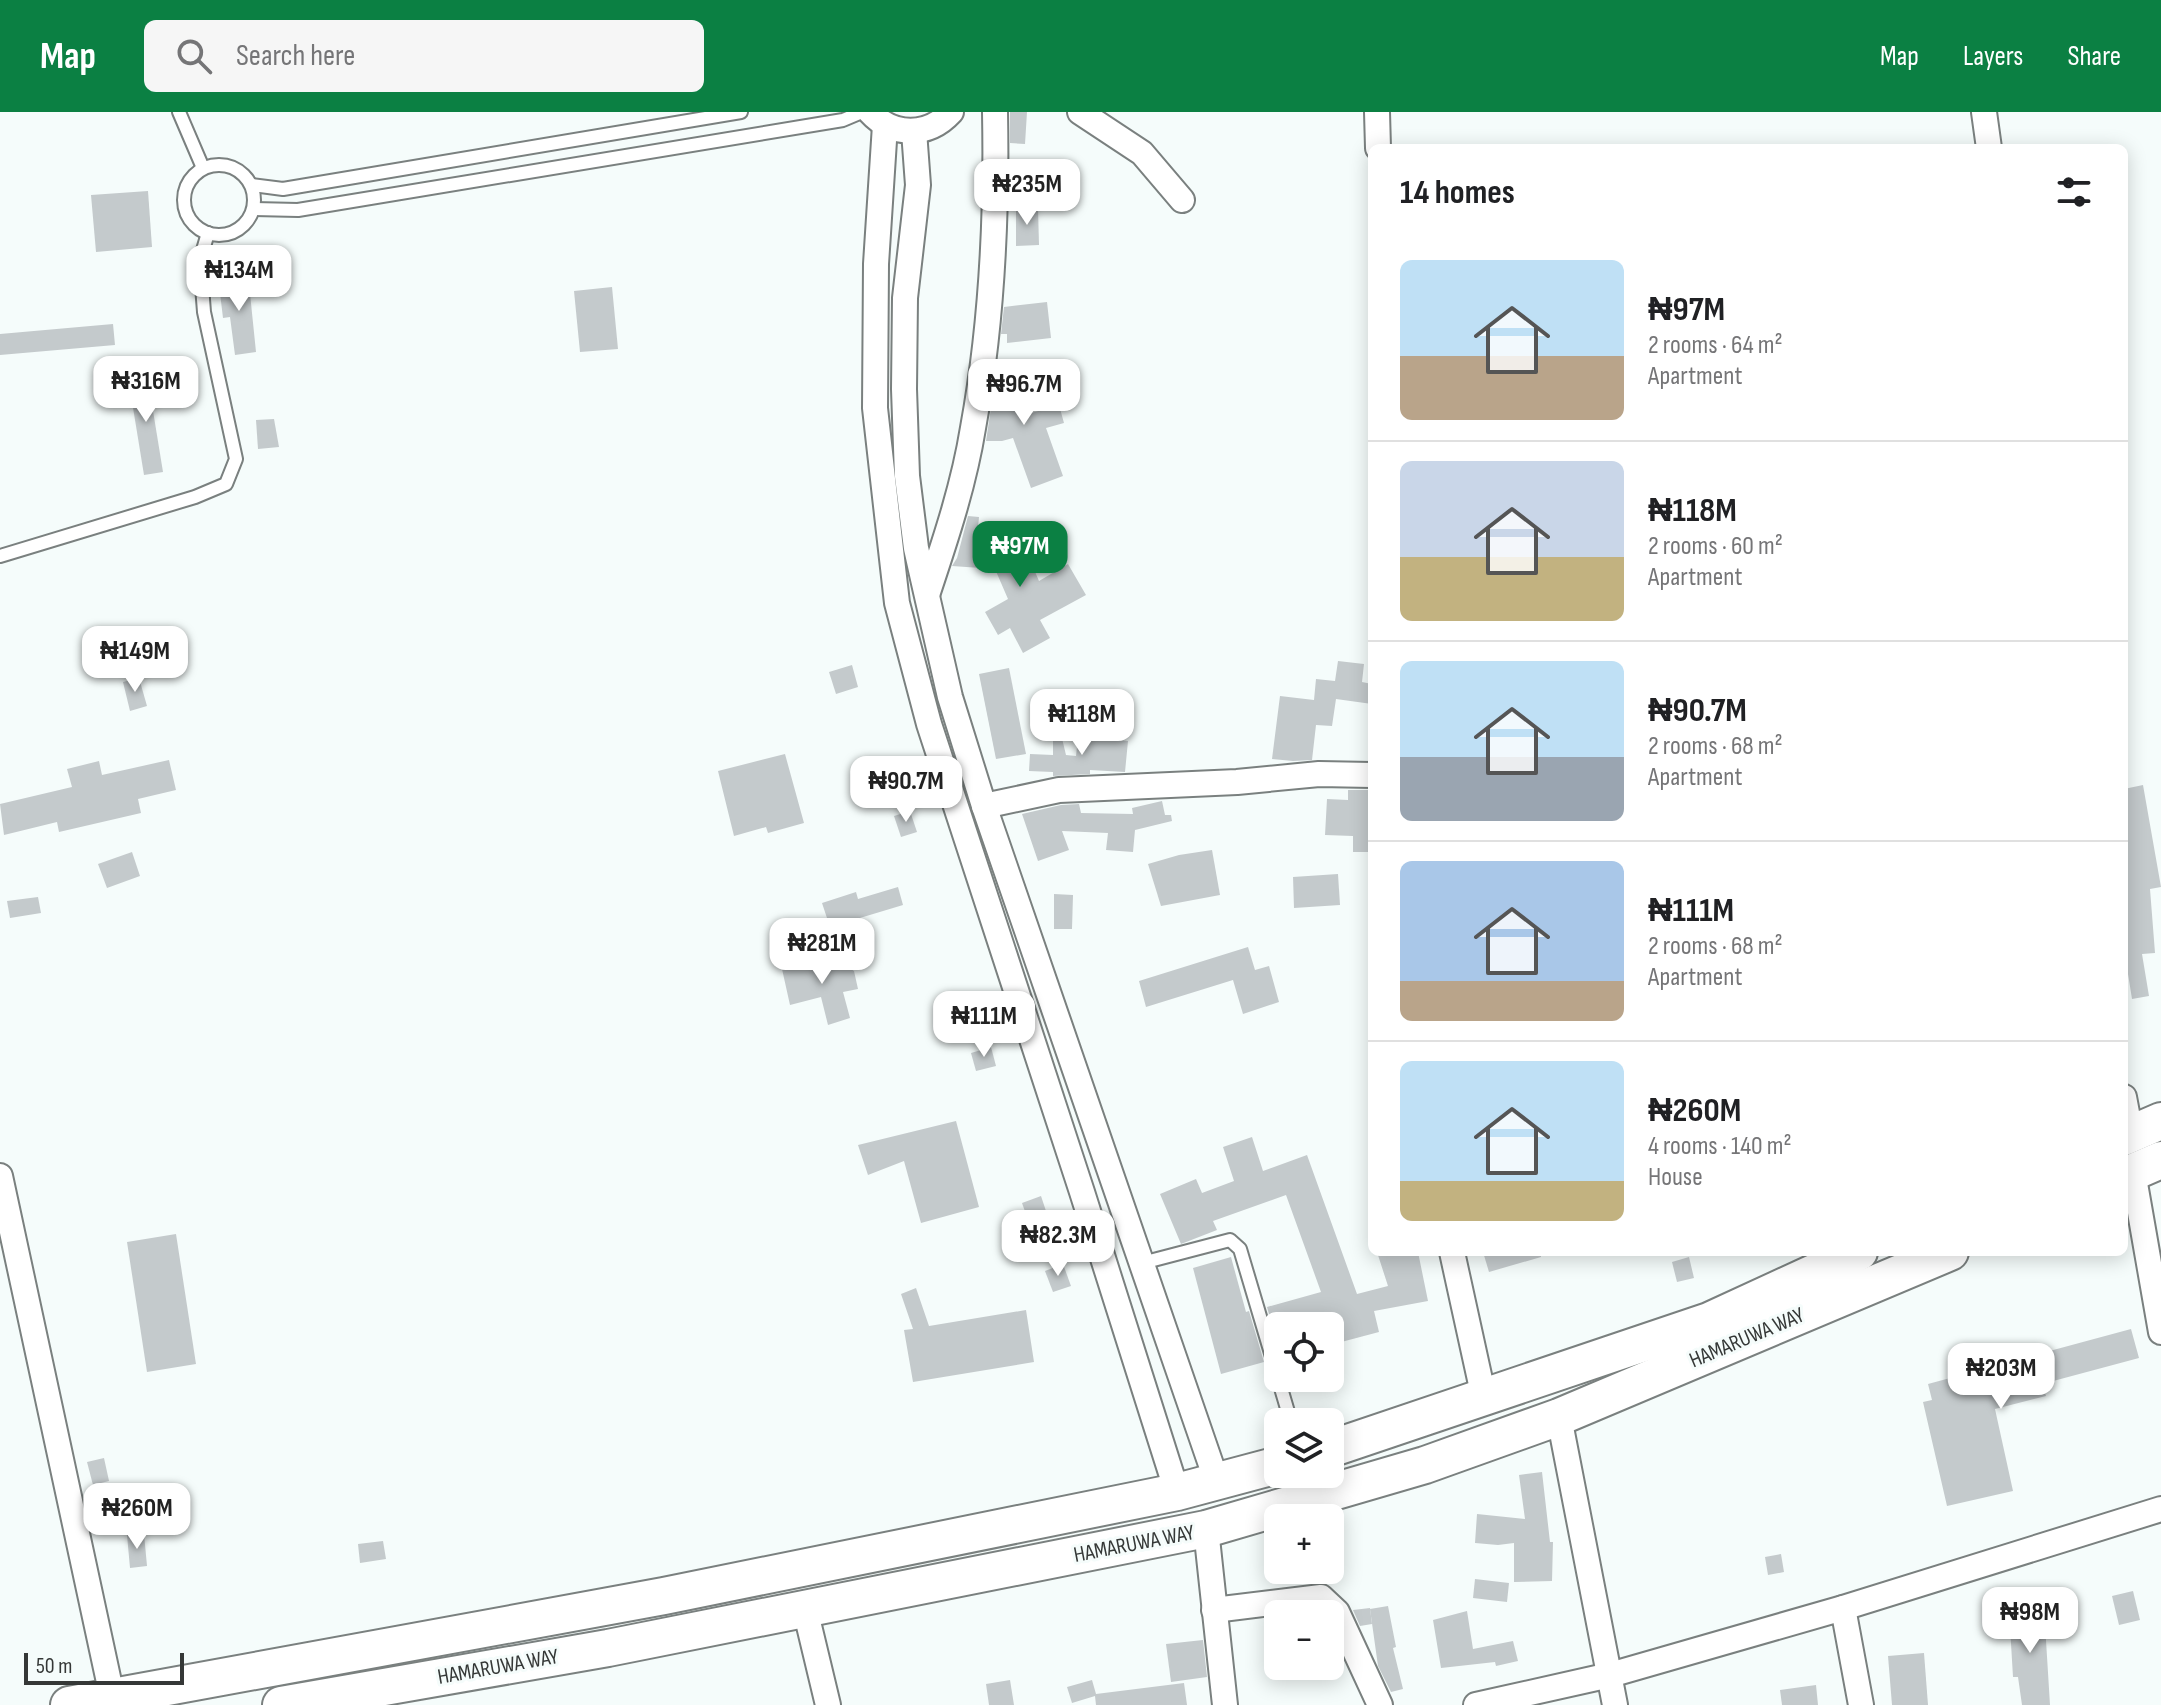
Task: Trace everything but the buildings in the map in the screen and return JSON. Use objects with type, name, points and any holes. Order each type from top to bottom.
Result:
[{"type":"main road","points":[[1344,1444],[1709,1321],[1850,1256]]},
{"type":"main road","name":"HAMARUWA WAY","points":[[281,1705],[608,1648],[1206,1529],[1425,1465],[1559,1417],[1941,1256]]},
{"type":"main road","points":[[69,1705],[664,1596],[1177,1492],[1264,1469]]},
{"type":"street","points":[[951,112],[939,123],[914,131],[877,118],[875,408],[897,603],[929,724],[1177,1492]]},
{"type":"street","points":[[927,594],[952,520],[973,428],[990,286],[996,187],[995,112]]},
{"type":"street","points":[[1080,112],[1142,153],[1182,200]]},
{"type":"street","points":[[1377,112],[1378,144]]},
{"type":"street","points":[[1984,112],[1988,144]]},
{"type":"street","points":[[914,131],[918,185],[905,298],[904,389],[907,476],[916,548],[950,697],[984,806],[1217,1482]]},
{"type":"street","points":[[984,806],[1059,790],[1237,782],[1319,774],[1368,775]]},
{"type":"street","points":[[2128,1106],[2139,1131]]},
{"type":"street","points":[[2139,1169],[2161,1332]]},
{"type":"street","points":[[0,1176],[4,1217],[112,1696]]},
{"type":"street","points":[[1453,1256],[1484,1398]]},
{"type":"street","points":[[1559,1417],[1615,1705]]},
{"type":"street","points":[[1476,1705],[1610,1675],[1843,1608],[2161,1509]]},
{"type":"street","points":[[1206,1529],[1225,1705]]},
{"type":"street","points":[[1214,1610],[1321,1597],[1337,1612],[1380,1705]]},
{"type":"street","points":[[1843,1608],[1861,1705]]},
{"type":"street","points":[[805,1609],[828,1705]]},
{"type":"lane","points":[[179,112],[203,168]]},
{"type":"lane","points":[[252,185],[283,189],[741,112]]},
{"type":"lane","points":[[254,209],[298,210],[843,120],[862,112]]},
{"type":"lane","points":[[225,164],[246,175],[252,185],[254,209],[249,219],[231,233],[208,233],[190,219],[184,197],[193,175],[203,168],[225,164]]},
{"type":"lane","points":[[0,556],[195,497],[226,484],[236,459],[204,312],[200,260],[208,233]]},
{"type":"lane","points":[[1142,1263],[1230,1240],[1240,1249],[1264,1330]]}]
